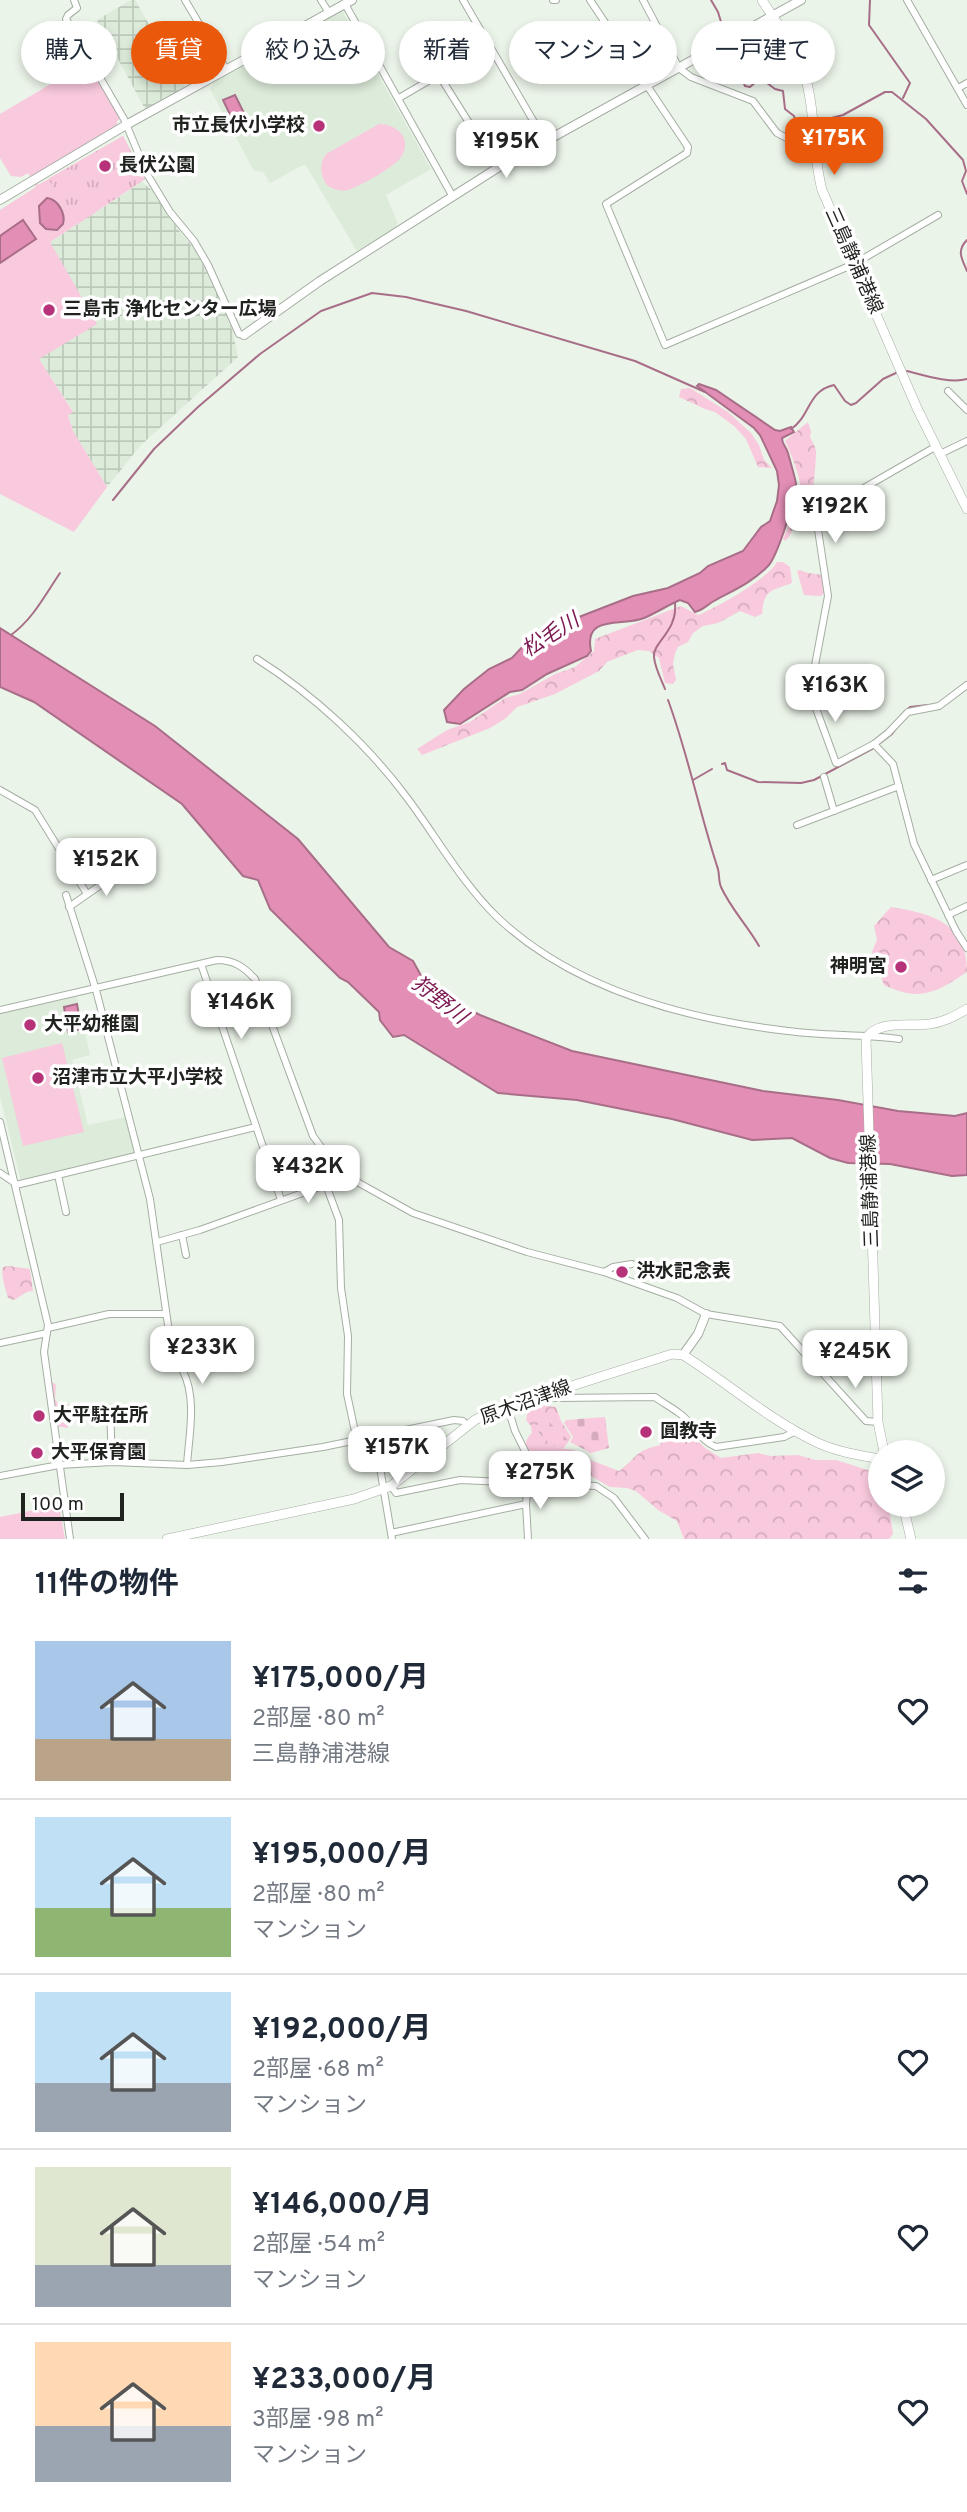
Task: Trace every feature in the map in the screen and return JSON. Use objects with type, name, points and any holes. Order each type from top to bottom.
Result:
[{"type":"main road","name":"三島静浦港線","points":[[762,0],[805,75],[810,98],[814,152],[822,190],[937,451]]},
{"type":"main road","points":[[937,451],[967,509]]},
{"type":"main road","points":[[867,1038],[882,1026],[941,1022],[967,1009]]},
{"type":"main road","name":"三島静浦港線","points":[[867,1038],[878,1422],[882,1440]]},
{"type":"main road","points":[[683,1355],[796,1431],[830,1447],[868,1456]]},
{"type":"main road","name":"原木沼津線","points":[[167,1539],[354,1499],[387,1487],[484,1415],[507,1405],[662,1356],[683,1355]]},
{"type":"main road","points":[[906,1517],[911,1539]]},
{"type":"street","points":[[74,0],[77,8],[66,19],[126,125],[147,174],[170,212],[199,249],[239,334],[244,335],[320,281],[499,167],[801,0]]},
{"type":"street","points":[[185,0],[197,21]]},
{"type":"street","points":[[321,0],[329,13]]},
{"type":"street","points":[[463,0],[474,21]]},
{"type":"street","points":[[590,0],[688,147],[687,153],[606,204],[665,345],[854,264],[938,215]]},
{"type":"street","points":[[643,0],[679,68],[691,77],[753,101],[777,133],[814,152]]},
{"type":"street","points":[[907,0],[967,105]]},
{"type":"street","points":[[227,68],[349,2],[453,197]]},
{"type":"street","points":[[495,58],[545,141]]},
{"type":"street","points":[[958,88],[967,83]]},
{"type":"street","points":[[0,200],[199,84]]},
{"type":"street","points":[[399,98],[423,84]]},
{"type":"street","points":[[445,84],[478,137],[490,148],[499,167]]},
{"type":"street","points":[[948,391],[965,405]]},
{"type":"street","points":[[967,441],[937,451],[850,496],[829,501],[818,519],[828,596],[815,657],[811,697],[836,763],[874,744],[908,712],[939,706],[967,685]]},
{"type":"street","points":[[257,659],[318,703],[383,766],[468,884],[497,917],[563,966],[609,987],[670,1009],[787,1031],[899,1039]]},
{"type":"street","points":[[874,744],[893,764],[914,844],[967,948]]},
{"type":"street","points":[[824,777],[834,811]]},
{"type":"street","points":[[796,825],[899,786]]},
{"type":"street","points":[[0,790],[35,810],[87,894]]},
{"type":"street","points":[[69,907],[128,866]]},
{"type":"street","points":[[931,880],[967,866]]},
{"type":"street","points":[[66,895],[96,989],[139,1156],[157,1242],[172,1353],[176,1363],[183,1369],[190,1395],[187,1465]]},
{"type":"street","points":[[948,915],[967,906]]},
{"type":"street","points":[[0,1010],[217,960],[231,961],[255,979],[308,1127],[319,1145],[350,1176],[376,1194],[413,1213],[527,1252],[604,1272],[677,1298],[706,1314],[780,1326],[867,1421],[878,1422]]},
{"type":"street","points":[[201,964],[281,1200]]},
{"type":"street","points":[[0,1122],[48,1331],[44,1352],[70,1539]]},
{"type":"street","points":[[0,1174],[15,1184],[256,1127]]},
{"type":"street","points":[[58,1175],[66,1212]]},
{"type":"street","points":[[157,1242],[350,1176]]},
{"type":"street","points":[[326,1185],[339,1220],[341,1288],[348,1336],[347,1394],[357,1441]]},
{"type":"street","points":[[181,1235],[186,1255]]},
{"type":"street","points":[[604,1272],[632,1264]]},
{"type":"street","points":[[0,1343],[109,1314],[166,1314]]},
{"type":"street","points":[[683,1355],[698,1334],[706,1314]]},
{"type":"street","points":[[549,1393],[551,1398],[655,1397],[679,1413],[705,1440],[716,1447],[784,1437],[796,1431]]},
{"type":"street","points":[[507,1405],[514,1431],[525,1451],[528,1539]]},
{"type":"street","points":[[110,1408],[112,1462]]},
{"type":"street","points":[[0,1476],[59,1465],[112,1462],[187,1465],[222,1462],[375,1438],[454,1420],[463,1421],[467,1426]]},
{"type":"street","points":[[375,1438],[387,1487],[391,1536],[526,1504]]},
{"type":"street","points":[[387,1487],[396,1493],[460,1480],[602,1488],[645,1539]]},
{"type":"shaded area","points":[[135,0],[147,21],[131,21],[131,83],[117,57],[117,21],[97,20]]},
{"type":"shaded area","name":"市立長伏小学校","points":[[340,11],[348,21],[322,21]]},
{"type":"shaded area","name":"市立長伏小学校","points":[[241,67],[241,84],[383,84],[431,169],[386,195],[398,224],[396,228],[357,251],[305,164],[270,183],[263,172],[254,171],[210,89],[213,84],[227,84],[227,75]]},
{"type":"shaded area","points":[[132,84],[183,84],[185,87],[145,109]]},
{"type":"shaded area","points":[[142,182],[157,194],[177,228],[196,251],[233,332],[238,357],[141,445],[107,487],[73,431],[68,414],[73,411],[39,359],[0,275]]},
{"type":"shaded area","name":"沼津市立大平小学校","points":[[77,997],[90,1055],[72,1060],[88,1125],[126,1117],[136,1154],[21,1182],[0,1096],[0,1013]]},
{"type":"green space","points":[[51,84],[101,84],[121,118],[117,125],[32,176],[38,185],[123,136],[145,179],[50,242],[97,324],[39,359],[73,412],[68,415],[73,431],[107,487],[74,532],[0,494],[0,210],[36,187],[28,173],[21,177],[11,176],[0,158],[0,114]]},
{"type":"green space","points":[[379,124],[397,130],[404,139],[404,150],[398,161],[377,176],[348,190],[337,190],[327,185],[321,170],[326,154]]},
{"type":"green space","points":[[123,136],[145,179],[78,224],[48,179]]},
{"type":"green space","points":[[690,388],[728,412],[751,433],[764,460],[772,468],[758,467],[746,439],[734,426],[715,412],[679,397],[681,389]]},
{"type":"green space","points":[[808,422],[816,452],[812,493],[798,510],[792,531],[785,541],[783,539],[800,484],[785,441]]},
{"type":"green space","points":[[777,562],[783,562],[790,567],[792,583],[767,595],[762,614],[755,617],[740,611],[718,623],[703,626],[693,633],[688,642],[678,647],[675,653],[673,664],[676,680],[673,684],[665,683],[659,658],[649,651],[638,650],[607,662],[599,671],[555,694],[517,707],[490,728],[422,755],[417,749],[447,730],[470,722],[505,698],[520,694],[555,674],[575,667],[594,651],[595,639],[681,606],[698,615],[729,600],[753,584]]},
{"type":"green space","points":[[797,571],[822,575],[825,592],[821,596],[804,595]]},
{"type":"green space","points":[[891,907],[933,917],[954,931],[961,942],[967,972],[927,993],[908,993],[884,985],[872,952],[877,940],[874,926]]},
{"type":"green space","points":[[62,1043],[84,1132],[23,1146],[2,1058]]},
{"type":"green space","points":[[3,1267],[30,1269],[33,1291],[14,1300],[8,1298]]},
{"type":"green space","points":[[52,1382],[56,1385],[55,1399],[58,1404],[69,1404],[65,1410],[70,1422],[67,1428],[56,1426]]},
{"type":"green space","points":[[529,1407],[556,1407],[571,1437],[569,1441],[545,1418],[536,1427],[539,1434],[558,1448],[574,1450],[588,1459],[619,1471],[641,1452],[660,1445],[671,1420],[677,1420],[705,1448],[721,1458],[758,1453],[770,1456],[798,1455],[815,1460],[836,1460],[868,1470],[868,1517],[890,1517],[893,1534],[889,1539],[684,1539],[677,1521],[658,1510],[636,1491],[610,1487],[589,1475],[579,1463],[547,1452],[528,1451],[526,1441],[532,1433],[526,1420]]},
{"type":"green space","points":[[605,1417],[609,1448],[591,1453],[570,1442],[573,1437],[564,1423],[566,1420]]},
{"type":"green space","points":[[545,1418],[569,1441],[563,1449],[547,1441],[535,1427]]},
{"type":"green space","points":[[59,1505],[65,1539],[0,1539],[0,1517]]},
{"type":"water","points":[[235,95],[248,121],[236,127],[223,100]]},
{"type":"water","points":[[47,198],[55,201],[62,212],[63,224],[57,230],[46,229],[40,223],[39,206]]},
{"type":"water","points":[[23,220],[36,239],[0,263],[0,236]]},
{"type":"water","name":"松毛川","points":[[699,384],[716,390],[775,430],[791,427],[794,432],[782,438],[795,478],[795,491],[781,540],[768,566],[749,581],[698,611],[695,612],[688,603],[680,600],[644,618],[599,626],[593,631],[590,639],[591,651],[587,656],[547,674],[522,690],[510,692],[460,724],[447,722],[444,710],[464,689],[489,669],[512,658],[524,645],[555,633],[579,617],[633,596],[668,588],[700,573],[708,566],[743,551],[761,527],[770,521],[779,485],[777,471],[760,435],[697,386]]},
{"type":"water","name":"狩野川","points":[[0,628],[155,726],[298,839],[389,947],[413,961],[429,990],[480,1015],[572,1051],[763,1091],[898,1111],[955,1116],[967,1113],[967,1175],[952,1176],[890,1164],[848,1163],[830,1158],[792,1138],[752,1140],[672,1119],[577,1100],[498,1093],[404,1035],[393,1037],[380,1020],[379,1012],[270,909],[258,880],[243,876],[182,804],[34,702],[0,687]]},
{"type":"water","points":[[77,1004],[81,1029],[68,1032],[64,1007]]},
{"type":"waterway","points":[[711,0],[721,21]]},
{"type":"waterway","points":[[870,0],[869,25],[910,83],[903,98]]},
{"type":"waterway","points":[[744,84],[750,87],[753,84]]},
{"type":"waterway","points":[[768,84],[783,91],[785,109],[794,116],[797,127],[811,125]]},
{"type":"waterway","points":[[816,122],[843,115],[885,92],[892,92],[926,119],[963,160],[966,171],[962,181],[967,194]]},
{"type":"waterway","points":[[967,240],[961,251],[967,271]]},
{"type":"waterway","points":[[113,500],[154,449],[260,354],[321,311],[372,293],[406,297],[466,311],[635,361],[705,392]]},
{"type":"waterway","points":[[907,371],[945,380],[967,379]]},
{"type":"waterway","points":[[791,429],[825,388],[834,385],[851,405],[883,379],[898,372]]},
{"type":"waterway","points":[[11,635],[32,614],[60,573]]},
{"type":"waterway","points":[[665,689],[654,652],[673,621],[675,603]]},
{"type":"waterway","points":[[668,700],[682,741],[721,887],[759,946]]},
{"type":"waterway","points":[[904,712],[910,707],[928,705]]},
{"type":"waterway","points":[[722,764],[725,763],[727,770],[758,782],[801,783],[814,780],[872,749],[898,726]]},
{"type":"waterway","points":[[693,780],[712,769]]},
{"type":"place","name":"市立長伏小学校","points":[[319,126]]},
{"type":"place","name":"長伏公園","points":[[105,166]]},
{"type":"place","name":"三島市 浄化センター広場","points":[[49,310]]},
{"type":"place","name":"神明宮","points":[[901,967]]},
{"type":"place","name":"大平幼稚園","points":[[30,1025]]},
{"type":"place","name":"沼津市立大平小学校","points":[[38,1078]]},
{"type":"place","name":"洪水記念表","points":[[622,1272]]},
{"type":"place","name":"大平駐在所","points":[[39,1416]]},
{"type":"place","name":"圓教寺","points":[[646,1432]]},
{"type":"place","name":"大平保育園","points":[[37,1453]]}]
